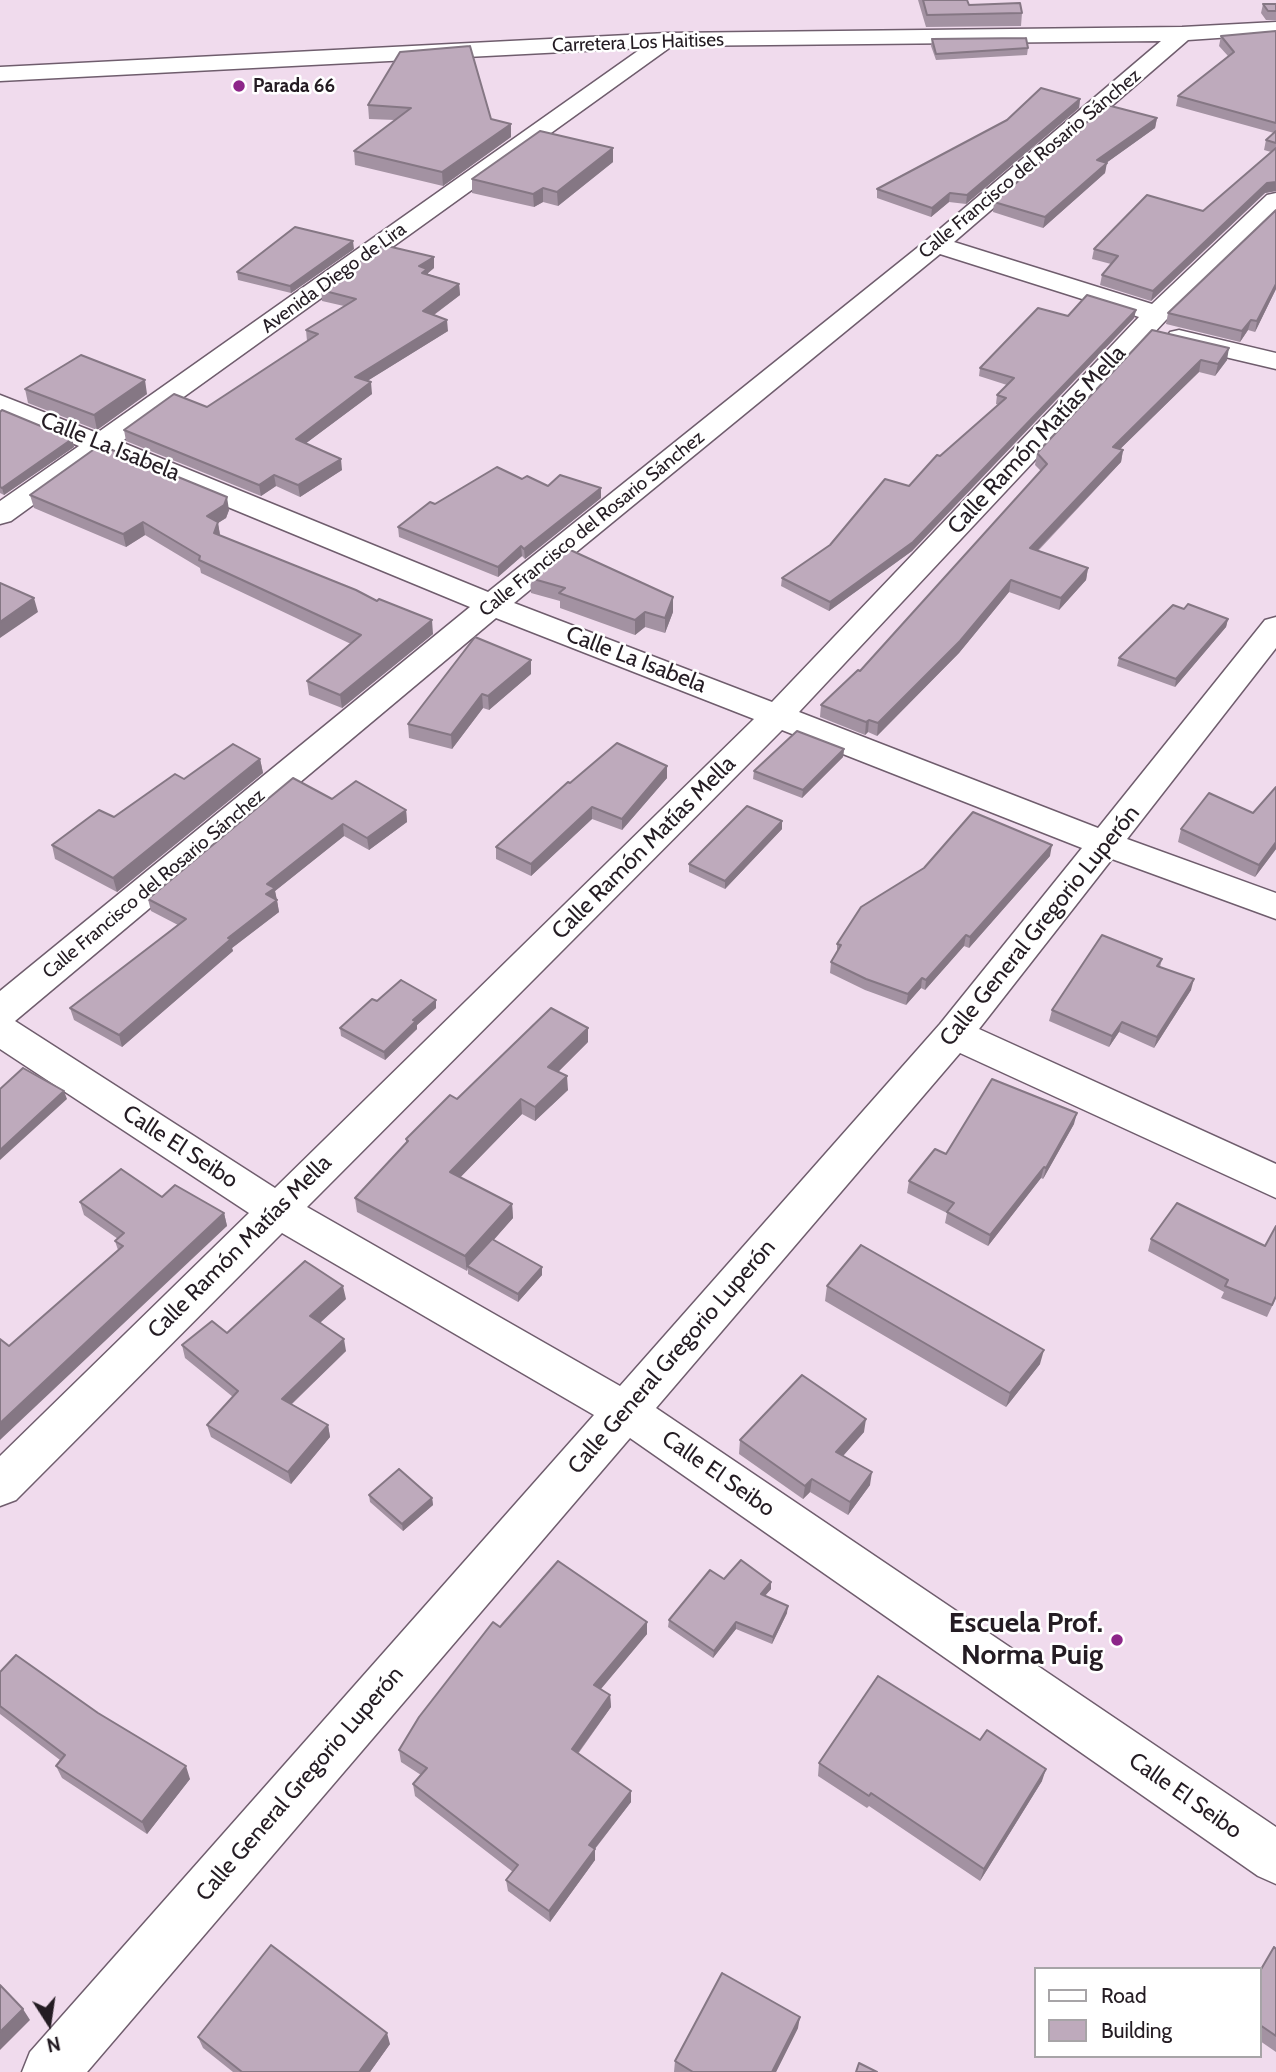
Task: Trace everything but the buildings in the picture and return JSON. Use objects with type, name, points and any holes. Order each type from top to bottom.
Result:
[{"type":"street","name":"Carretera Los Haitises","points":[[0,74],[667,40],[1182,34],[1276,28]]},
{"type":"street","name":"Calle Francisco del Rosario Sánchez","points":[[0,1012],[492,605],[936,245],[1182,34]]},
{"type":"street","name":"Avenida Diego de Lira","points":[[0,515],[667,40]]},
{"type":"street","name":"Calle Ramón Matías Mella","points":[[0,1486],[778,715],[1149,321],[1276,200]]},
{"type":"street","points":[[936,245],[1149,321],[1276,361]]},
{"type":"street","name":"Calle La Isabela","points":[[0,403],[492,605],[1107,844],[1276,906]]},
{"type":"street","name":"Calle General Gregorio Luperón","points":[[50,2072],[954,1034],[1107,844],[1276,627]]},
{"type":"street","name":"Calle El Seibo","points":[[0,1030],[277,1210],[624,1410],[1276,1858]]},
{"type":"street","points":[[954,1034],[1276,1182]]},
{"type":"place","name":"Parada 66","points":[[239,86]]},
{"type":"place","name":"Escuela Prof. Norma Puig","points":[[1117,1640]]}]
